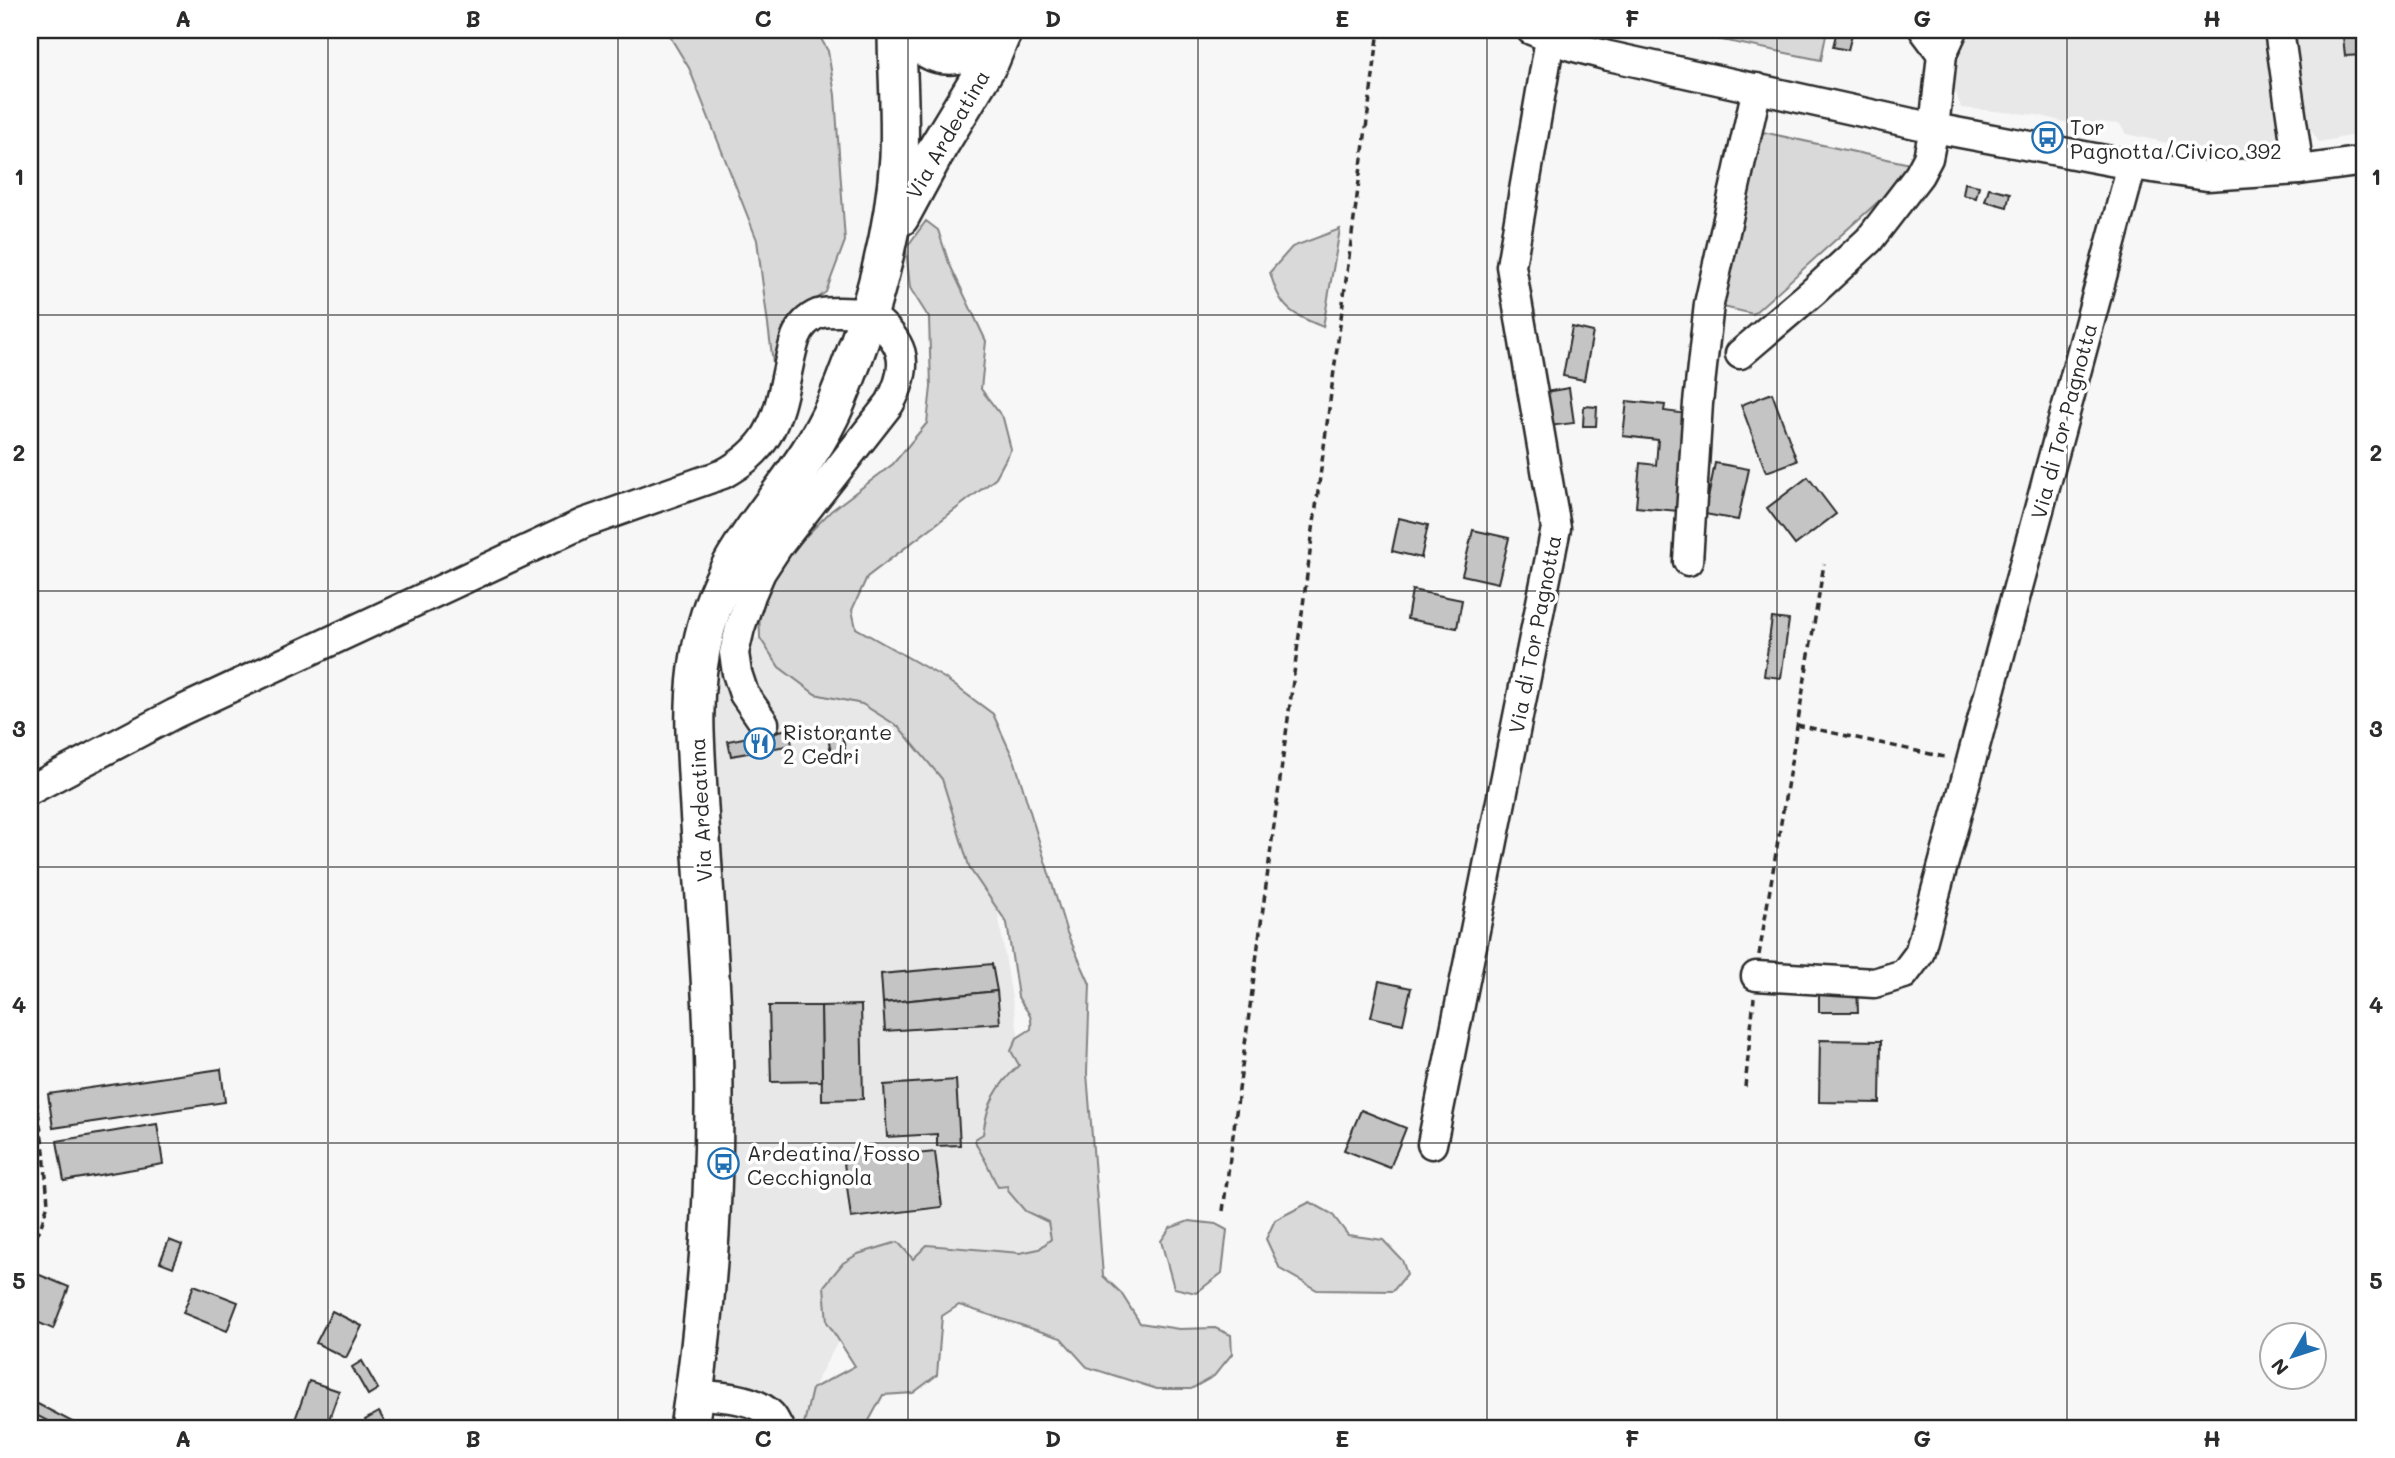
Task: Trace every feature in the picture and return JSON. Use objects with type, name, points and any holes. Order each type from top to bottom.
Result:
[{"type":"main road","name":"Via Ardeatina","points":[[692,1411],[707,1258],[713,1086],[711,997],[695,723],[697,662],[709,617],[722,584],[739,551],[791,482],[820,436],[851,362],[867,313],[890,236],[899,154],[897,30]]},
{"type":"main road","points":[[908,30],[922,46],[934,53],[950,56],[977,50],[1002,31]]},
{"type":"main road","name":"Via Ardeatina","points":[[890,236],[933,155],[990,61],[1002,31]]},
{"type":"street","points":[[1740,354],[1869,240],[1919,175],[1928,158],[1948,42],[1924,30]]},
{"type":"street","points":[[2279,30],[2299,170]]},
{"type":"street","name":"Via di Tor Pagnotta","points":[[1432,1144],[1556,528],[1511,266],[1541,34],[1609,57],[1934,128],[2132,165],[2207,176],[2299,170],[2365,161]]},
{"type":"street","points":[[1688,561],[1698,403],[1709,304],[1757,88]]},
{"type":"street","name":"Via di Tor Pagnotta","points":[[1756,976],[1874,983],[1904,974],[1919,954],[2132,165]]},
{"type":"street","points":[[30,790],[174,714],[584,523],[723,474],[742,464],[768,433],[781,398],[796,335],[802,326],[820,314],[867,313],[896,339],[902,355],[898,388],[890,403],[778,546],[756,583],[734,653],[744,694],[764,723]]},
{"type":"street","points":[[692,1411],[736,1399],[770,1413],[779,1428]]},
{"type":"path","points":[[1223,1211],[1380,30]]},
{"type":"path","points":[[1745,1087],[1756,976],[1824,564]]},
{"type":"path","points":[[1797,725],[1971,763]]},
{"type":"path","points":[[30,1016],[34,1086],[44,1151],[48,1204],[30,1248]]},
{"type":"shaded area","points":[[666,30],[816,30],[828,51],[835,95],[845,241],[826,292],[798,313],[774,371],[757,240],[689,68]]},
{"type":"shaded area","points":[[1719,30],[1827,30],[1821,60],[1717,39]]},
{"type":"shaded area","points":[[1936,30],[2365,30],[2365,133],[2319,142],[2304,120],[2282,122],[2273,148],[2215,153],[2126,134],[2120,124],[2099,122],[2087,128],[2037,115],[1961,108]]},
{"type":"shaded area","points":[[1758,131],[1910,164],[1900,182],[1753,314],[1719,306]]},
{"type":"shaded area","points":[[926,221],[938,230],[949,263],[986,341],[981,389],[1003,418],[1011,449],[995,479],[867,577],[852,610],[856,628],[946,679],[993,714],[1015,762],[1067,933],[1090,984],[1087,1073],[1103,1276],[1121,1293],[1140,1323],[1179,1329],[1215,1328],[1231,1335],[1232,1354],[1214,1376],[1191,1389],[1157,1389],[1087,1367],[1061,1338],[959,1305],[942,1316],[937,1375],[913,1393],[883,1395],[865,1428],[803,1428],[812,1389],[855,1366],[827,1322],[824,1286],[843,1263],[858,1254],[898,1242],[913,1259],[927,1245],[1020,1253],[1039,1249],[1051,1239],[1048,1222],[1025,1211],[1008,1191],[1008,1186],[998,1187],[975,1142],[975,1139],[983,1134],[994,1096],[1019,1065],[1011,1051],[1017,1038],[1031,1029],[1031,1023],[1030,1015],[1018,997],[1007,923],[970,869],[942,779],[899,727],[862,704],[815,694],[779,667],[760,638],[759,607],[776,566],[831,511],[893,464],[927,423],[931,387],[929,318],[910,288],[906,248]]},
{"type":"shaded area","points":[[1340,229],[1323,327],[1302,318],[1282,302],[1270,272],[1292,247]]},
{"type":"shaded area","points":[[760,638],[779,667],[815,694],[862,704],[899,727],[942,779],[979,797],[1056,1266],[873,1278],[812,1389],[803,1427],[706,1384],[710,698],[716,640]]},
{"type":"shaded area","points":[[1310,1202],[1332,1214],[1348,1235],[1383,1240],[1402,1260],[1407,1274],[1393,1291],[1317,1290],[1280,1269],[1266,1239],[1275,1220]]},
{"type":"shaded area","points":[[1189,1221],[1216,1224],[1227,1230],[1222,1273],[1196,1293],[1174,1288],[1161,1241],[1170,1228]]},
{"type":"building","points":[[1837,30],[1853,30],[1848,50],[1833,47]]},
{"type":"building","points":[[2362,35],[2363,55],[2345,56],[2343,36]]},
{"type":"building","points":[[1965,183],[1979,186],[1976,198],[1963,195]]},
{"type":"building","points":[[1989,188],[2010,193],[2007,207],[1985,201]]},
{"type":"building","points":[[1572,327],[1593,332],[1584,380],[1563,376]]},
{"type":"building","points":[[1569,388],[1574,423],[1549,426],[1545,392]]},
{"type":"building","points":[[1772,393],[1797,461],[1766,472],[1741,405]]},
{"type":"building","points":[[1627,401],[1665,405],[1664,411],[1688,414],[1678,511],[1636,507],[1640,463],[1656,465],[1658,440],[1623,436]]},
{"type":"building","points":[[1584,406],[1597,407],[1596,426],[1583,426]]},
{"type":"building","points":[[1715,463],[1749,469],[1738,520],[1705,514]]},
{"type":"building","points":[[1808,477],[1836,514],[1795,545],[1767,508]]},
{"type":"building","points":[[1399,518],[1428,525],[1421,558],[1392,551]]},
{"type":"building","points":[[1473,530],[1509,538],[1498,583],[1462,575]]},
{"type":"building","points":[[1412,590],[1462,600],[1457,628],[1407,619]]},
{"type":"building","points":[[1772,618],[1789,620],[1781,678],[1764,676]]},
{"type":"building","name":"Ristorante 2 Cedri","points":[[789,729],[792,745],[731,756],[728,741]]},
{"type":"building","points":[[842,735],[845,749],[831,752],[828,738]]},
{"type":"building","points":[[992,964],[997,991],[883,1003],[881,974]]},
{"type":"building","points":[[1379,981],[1411,988],[1403,1024],[1371,1017]]},
{"type":"building","points":[[1819,985],[1857,985],[1858,1012],[1819,1012]]},
{"type":"building","points":[[997,991],[1000,1023],[885,1031],[883,1003]]},
{"type":"building","points":[[861,1005],[863,1099],[822,1100],[821,1006]]},
{"type":"building","points":[[769,1006],[821,1006],[822,1081],[771,1082]]},
{"type":"building","points":[[1820,1040],[1881,1041],[1880,1103],[1819,1102]]},
{"type":"building","points":[[221,1069],[225,1102],[53,1128],[48,1094]]},
{"type":"building","points":[[956,1080],[960,1145],[937,1146],[937,1134],[887,1137],[884,1085]]},
{"type":"building","points":[[1361,1110],[1406,1128],[1390,1168],[1344,1150]]},
{"type":"building","points":[[157,1124],[163,1164],[64,1181],[57,1141]]},
{"type":"building","points":[[30,1139],[37,1140],[33,1170],[30,1170]]},
{"type":"building","points":[[886,1150],[887,1157],[935,1152],[942,1207],[851,1218],[843,1155]]},
{"type":"building","points":[[30,1176],[38,1177],[33,1208],[30,1208]]},
{"type":"building","points":[[169,1240],[182,1245],[173,1267],[160,1262]]},
{"type":"building","points":[[30,1271],[69,1287],[53,1329],[30,1319]]},
{"type":"building","points":[[194,1285],[238,1302],[227,1331],[183,1313]]},
{"type":"building","points":[[332,1311],[362,1326],[346,1358],[316,1343]]},
{"type":"building","points":[[362,1361],[378,1389],[368,1395],[352,1367]]},
{"type":"building","points":[[309,1381],[339,1391],[326,1428],[292,1428]]},
{"type":"building","points":[[30,1400],[82,1428],[61,1428],[30,1412]]},
{"type":"building","points":[[379,1412],[388,1428],[369,1428],[365,1420]]},
{"type":"place","name":"Tor Pagnotta/Civico 392","points":[[2047,138]]},
{"type":"place","name":"Ristorante 2 Cedri","points":[[760,743]]},
{"type":"place","name":"Ardeatina/Fosso Cecchignola","points":[[724,1164]]}]
